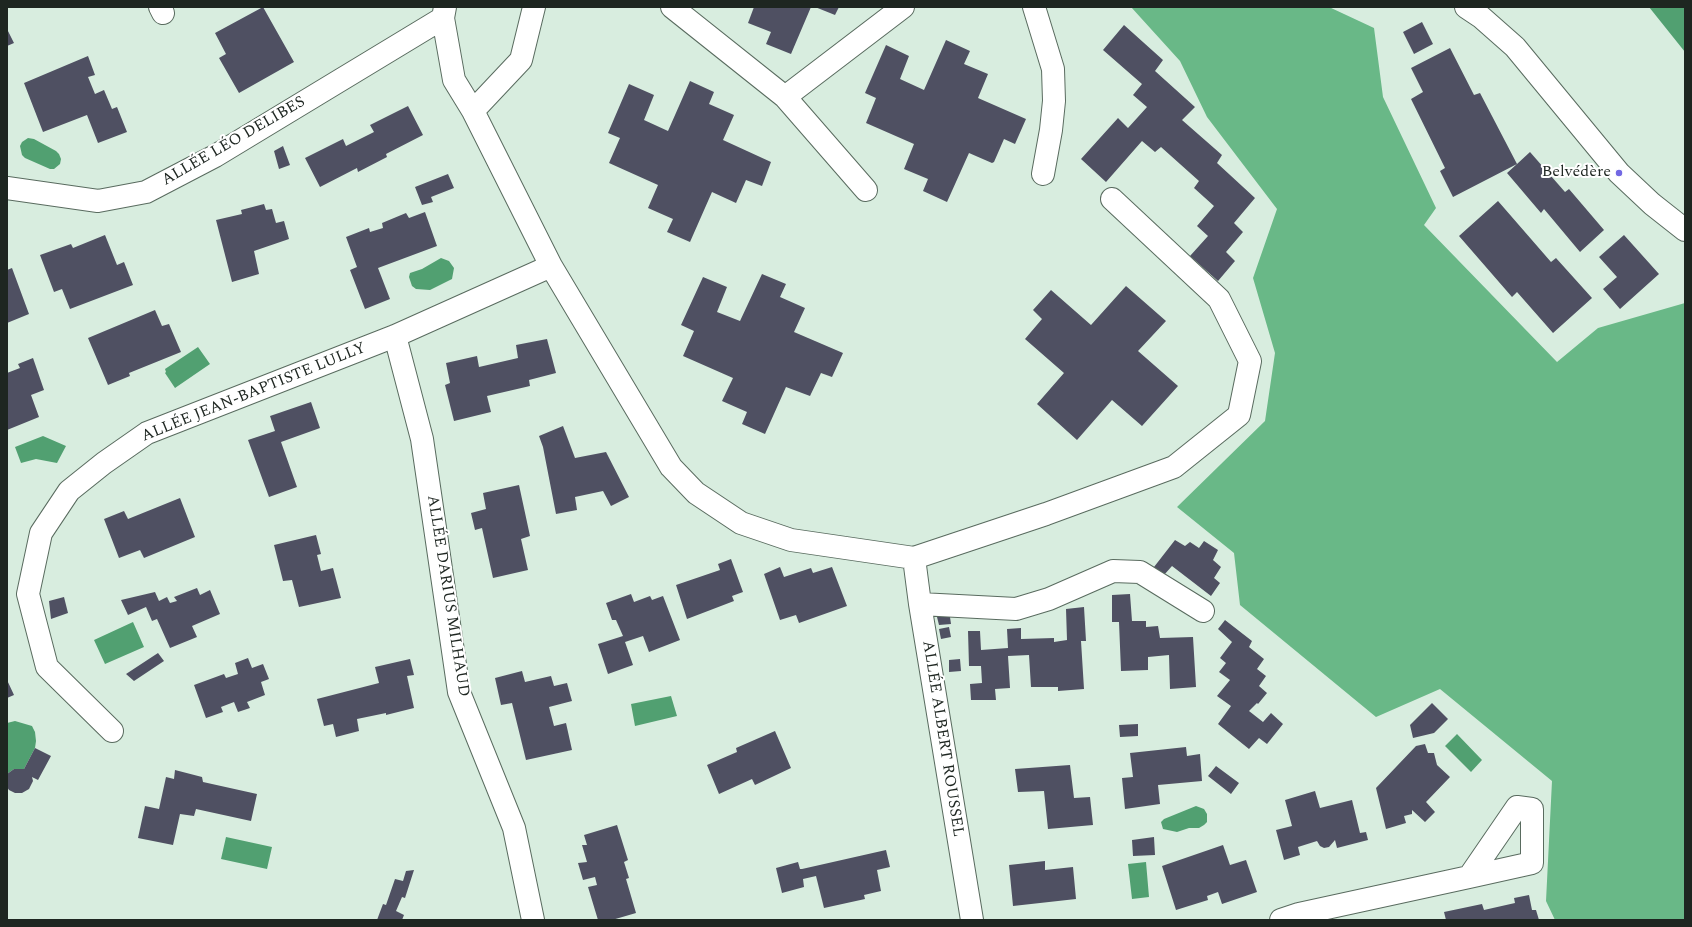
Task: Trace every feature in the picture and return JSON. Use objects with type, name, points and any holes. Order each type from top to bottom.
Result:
[{"type":"street","points":[[473,111],[521,60],[534,7]]},
{"type":"street","points":[[672,7],[785,97],[866,190]]},
{"type":"street","points":[[785,97],[903,7]]},
{"type":"street","points":[[1034,7],[1053,69],[1053,108],[1043,174]]},
{"type":"street","points":[[1466,7],[1481,17],[1515,47],[1619,173],[1652,204],[1685,230]]},
{"type":"street","points":[[444,12],[454,80],[473,111],[551,266],[671,467],[696,493],[741,523],[791,540],[914,558],[1046,514],[1174,466],[1239,415],[1250,361],[1219,299],[1112,199]]},
{"type":"street","name":"ALLÉE LÉO DELIBES","points":[[7,188],[98,201],[146,192],[215,156],[444,12]]},
{"type":"street","name":"ALLÉE JEAN-BAPTISTE LULLY","points":[[112,731],[48,667],[28,594],[41,534],[69,491],[104,463],[147,433],[395,336],[551,266]]},
{"type":"street","name":"ALLÉE DARIUS MILHAUD","points":[[395,336],[422,438],[459,692],[514,828],[533,920]]},
{"type":"street","name":"ALLÉE ALBERT ROUSSEL","points":[[914,558],[920,604],[972,920]]},
{"type":"street","points":[[920,604],[1016,609],[1049,599],[1113,571],[1140,572],[1203,611]]},
{"type":"street","points":[[1281,920],[1299,914],[1469,877]]},
{"type":"shaded area","points":[[1131,7],[1329,7],[1374,28],[1383,97],[1436,208],[1424,225],[1557,362],[1598,328],[1685,303],[1685,920],[1555,920],[1546,901],[1552,781],[1440,689],[1376,717],[1240,605],[1234,553],[1177,507],[1265,421],[1275,353],[1253,278],[1277,209],[1207,117],[1180,61]]},
{"type":"shaded area","points":[[1649,7],[1685,7],[1685,52]]},
{"type":"shaded area","points":[[28,138],[34,139],[56,151],[61,159],[60,164],[54,169],[50,169],[25,158],[22,155],[20,146],[22,142]]},
{"type":"shaded area","points":[[441,258],[449,261],[454,268],[452,279],[430,290],[416,289],[412,286],[409,277],[410,273],[422,269]]},
{"type":"shaded area","points":[[198,347],[210,364],[175,388],[165,373],[165,369]]},
{"type":"shaded area","points":[[43,436],[66,446],[57,463],[36,459],[21,463],[15,447]]},
{"type":"shaded area","points":[[133,622],[144,647],[105,664],[94,640]]},
{"type":"shaded area","points":[[671,696],[677,716],[635,726],[631,704]]},
{"type":"shaded area","points":[[15,721],[32,726],[35,732],[35,748],[24,769],[14,769],[7,774],[7,723]]},
{"type":"shaded area","points":[[1457,734],[1482,760],[1471,772],[1445,746]]},
{"type":"shaded area","points":[[1196,806],[1204,809],[1207,814],[1207,822],[1204,825],[1199,828],[1189,828],[1177,832],[1163,829],[1161,822],[1164,819]]},
{"type":"shaded area","points":[[226,837],[272,847],[267,869],[221,859]]},
{"type":"shaded area","points":[[1146,862],[1149,897],[1132,899],[1128,864]]},
{"type":"building","points":[[263,7],[294,62],[239,93],[219,58],[226,54],[215,33]]},
{"type":"building","points":[[754,7],[811,7],[791,54],[766,44],[771,32],[748,23]]},
{"type":"building","points":[[815,7],[839,7],[835,15]]},
{"type":"building","points":[[1422,22],[1433,44],[1414,54],[1403,32]]},
{"type":"building","points":[[1124,25],[1163,60],[1155,71],[1195,107],[1182,120],[1222,155],[1217,163],[1255,198],[1234,223],[1243,232],[1226,252],[1235,261],[1218,281],[1190,256],[1208,236],[1197,226],[1214,206],[1194,188],[1199,181],[1161,147],[1155,152],[1142,141],[1106,182],[1081,159],[1118,118],[1128,128],[1147,107],[1133,95],[1142,84],[1103,50]]},
{"type":"building","points":[[7,29],[14,43],[7,46]]},
{"type":"building","points":[[946,40],[970,51],[964,64],[988,74],[978,98],[1026,119],[1015,144],[1004,139],[994,162],[992,163],[969,153],[947,202],[923,191],[928,179],[904,169],[914,144],[866,123],[876,98],[865,93],[886,45],[909,56],[900,79],[924,90]]},
{"type":"building","points":[[1450,48],[1474,95],[1480,93],[1517,164],[1453,197],[1440,171],[1445,168],[1411,99],[1423,92],[1411,68]]},
{"type":"building","points":[[88,56],[95,75],[88,77],[95,94],[104,90],[112,109],[117,107],[127,132],[98,143],[87,115],[43,132],[24,83]]},
{"type":"building","points":[[690,81],[714,92],[709,104],[734,115],[723,140],[771,162],[762,186],[746,180],[736,203],[712,192],[690,242],[667,232],[673,219],[648,208],[658,185],[609,163],[620,138],[608,133],[629,84],[654,95],[644,120],[668,131]]},
{"type":"building","points":[[408,106],[423,135],[386,154],[387,157],[358,172],[357,168],[320,187],[305,158],[343,139],[346,146],[374,132],[370,125]]},
{"type":"building","points":[[283,146],[290,165],[279,169],[274,151]]},
{"type":"building","points":[[1530,152],[1565,192],[1569,189],[1604,230],[1580,252],[1544,209],[1541,213],[1507,173]]},
{"type":"building","points":[[448,174],[454,188],[431,197],[433,202],[422,205],[415,187]]},
{"type":"building","points":[[1498,201],[1551,262],[1556,258],[1592,298],[1553,333],[1517,292],[1512,297],[1459,236]]},
{"type":"building","points":[[264,204],[266,210],[272,209],[276,223],[284,221],[289,239],[254,251],[259,274],[232,282],[216,220],[242,214],[241,210]]},
{"type":"building","points":[[425,212],[437,246],[378,268],[390,299],[365,309],[350,270],[357,267],[346,237],[369,228],[370,232],[383,228],[382,223],[406,213],[409,218]]},
{"type":"building","points":[[105,235],[117,265],[124,262],[133,285],[70,309],[62,289],[54,292],[40,255],[71,244],[73,248]]},
{"type":"building","points":[[1624,235],[1659,274],[1620,309],[1603,289],[1617,277],[1599,257]]},
{"type":"building","points":[[12,268],[29,314],[7,323],[7,270]]},
{"type":"building","points":[[762,274],[786,284],[780,297],[805,308],[794,332],[843,353],[832,377],[821,373],[810,396],[786,387],[765,434],[742,424],[747,412],[722,401],[733,378],[683,356],[694,331],[681,325],[703,277],[727,287],[717,312],[740,321]]},
{"type":"building","points":[[1126,286],[1166,321],[1138,351],[1178,386],[1142,426],[1112,400],[1077,440],[1037,404],[1064,373],[1025,339],[1042,319],[1033,310],[1051,290],[1091,325]]},
{"type":"building","points":[[155,310],[162,326],[169,324],[181,352],[129,373],[130,376],[108,385],[88,338]]},
{"type":"building","points":[[547,339],[556,373],[529,380],[530,386],[487,396],[491,412],[454,421],[445,385],[450,383],[446,363],[477,356],[479,367],[518,358],[516,345]]},
{"type":"building","points":[[33,358],[44,390],[31,395],[39,417],[7,430],[7,373],[20,368],[18,364]]},
{"type":"building","points":[[311,402],[320,428],[281,442],[297,487],[269,497],[248,440],[275,431],[270,416]]},
{"type":"building","points":[[563,426],[575,458],[606,452],[629,497],[611,506],[603,491],[575,497],[577,510],[556,514],[543,447],[539,436]]},
{"type":"building","points":[[519,485],[530,536],[521,539],[528,570],[493,578],[482,528],[475,530],[471,513],[486,509],[483,493]]},
{"type":"building","points":[[180,498],[195,537],[144,558],[140,550],[119,558],[104,519],[124,511],[128,519]]},
{"type":"building","points":[[316,535],[321,554],[317,555],[321,571],[333,568],[341,598],[299,607],[292,580],[283,581],[274,545]]},
{"type":"building","points":[[1175,540],[1185,546],[1190,542],[1199,548],[1204,541],[1218,550],[1213,560],[1221,567],[1214,578],[1220,583],[1211,596],[1172,566],[1164,575],[1154,567]]},
{"type":"building","points":[[731,559],[743,592],[732,596],[734,601],[687,619],[676,585],[720,570],[718,564]]},
{"type":"building","points":[[780,567],[784,577],[811,568],[813,573],[832,567],[847,606],[799,623],[796,615],[780,620],[764,574]]},
{"type":"building","points":[[197,588],[200,595],[210,590],[220,614],[192,626],[197,637],[170,648],[157,619],[152,621],[146,607],[128,615],[121,600],[155,592],[159,601],[167,597],[170,603],[177,601],[174,597]]},
{"type":"building","points":[[631,594],[634,602],[650,596],[652,600],[663,596],[680,640],[649,652],[643,636],[625,642],[633,665],[608,674],[598,644],[623,636],[616,620],[612,620],[606,603]]},
{"type":"building","points":[[1130,594],[1132,621],[1146,621],[1146,627],[1158,626],[1160,638],[1193,637],[1196,687],[1170,689],[1169,655],[1148,657],[1148,670],[1121,671],[1119,622],[1112,622],[1112,595]]},
{"type":"building","points":[[64,597],[68,613],[51,619],[49,601]]},
{"type":"building","points":[[1084,607],[1086,641],[1081,641],[1084,689],[1058,691],[1058,687],[1031,687],[1029,655],[1008,656],[1010,688],[995,689],[996,700],[971,700],[970,684],[982,683],[981,666],[969,666],[968,631],[980,631],[981,650],[1008,648],[1007,629],[1021,628],[1021,639],[1054,638],[1054,642],[1067,640],[1066,609]]},
{"type":"building","points":[[937,617],[950,617],[951,624],[939,625]]},
{"type":"building","points":[[1225,620],[1252,641],[1249,647],[1264,659],[1257,669],[1266,676],[1259,686],[1267,693],[1258,704],[1257,703],[1249,711],[1263,722],[1271,713],[1283,724],[1267,744],[1259,738],[1249,749],[1218,724],[1231,706],[1217,696],[1230,680],[1219,672],[1226,663],[1220,658],[1232,642],[1218,629]]},
{"type":"building","points":[[949,627],[951,637],[941,639],[939,629]]},
{"type":"building","points":[[158,653],[164,661],[134,681],[126,674]]},
{"type":"building","points":[[248,658],[252,668],[263,664],[269,679],[261,682],[265,695],[247,702],[250,708],[238,712],[234,702],[221,707],[223,712],[206,718],[194,685],[224,674],[226,678],[238,674],[235,663]]},
{"type":"building","points":[[410,659],[414,675],[407,676],[414,708],[386,715],[386,713],[357,719],[359,731],[336,737],[333,724],[324,726],[317,699],[379,683],[375,667]]},
{"type":"building","points":[[960,659],[961,671],[949,672],[949,660]]},
{"type":"building","points":[[522,671],[525,682],[551,676],[554,686],[567,683],[572,701],[549,707],[554,726],[566,723],[572,750],[526,760],[512,703],[501,705],[495,678]]},
{"type":"building","points":[[7,680],[14,695],[7,698]]},
{"type":"building","points":[[1432,703],[1448,719],[1434,733],[1413,738],[1410,725]]},
{"type":"building","points":[[1138,724],[1138,736],[1120,737],[1119,725]]},
{"type":"building","points":[[775,731],[791,768],[755,785],[752,779],[719,794],[707,765],[737,752],[736,748]]},
{"type":"building","points":[[1425,744],[1428,753],[1434,753],[1437,765],[1450,777],[1426,802],[1435,812],[1425,822],[1412,810],[1412,814],[1404,816],[1406,823],[1386,829],[1376,788],[1416,746]]},
{"type":"building","points":[[1186,747],[1187,756],[1200,754],[1202,781],[1158,785],[1160,804],[1125,809],[1122,778],[1133,777],[1130,753]]},
{"type":"building","points":[[35,748],[51,756],[38,780],[32,777],[33,781],[29,789],[22,793],[15,793],[9,790],[7,787],[7,774],[14,769],[24,769]]},
{"type":"building","points":[[1070,765],[1074,798],[1090,797],[1093,825],[1048,829],[1044,791],[1018,792],[1015,769]]},
{"type":"building","points":[[1216,766],[1239,783],[1231,794],[1208,776]]},
{"type":"building","points":[[175,770],[202,777],[203,782],[257,794],[251,821],[196,809],[194,816],[180,814],[173,845],[138,838],[145,806],[159,809],[166,777],[174,779]]},
{"type":"building","points":[[1315,791],[1320,808],[1352,800],[1360,833],[1366,832],[1368,840],[1337,848],[1335,840],[1329,847],[1324,848],[1320,846],[1317,841],[1298,847],[1300,855],[1284,860],[1276,830],[1292,826],[1285,800]]},
{"type":"building","points":[[617,825],[628,860],[624,862],[629,878],[626,879],[636,913],[612,920],[598,920],[588,887],[597,885],[595,877],[583,880],[578,863],[587,862],[582,845],[587,845],[584,835]]},
{"type":"building","points":[[1154,837],[1155,855],[1133,856],[1132,840]]},
{"type":"building","points":[[1223,845],[1230,865],[1246,860],[1257,892],[1222,904],[1218,892],[1207,896],[1208,900],[1176,910],[1162,866]]},
{"type":"building","points":[[886,850],[890,867],[877,870],[881,891],[864,895],[865,899],[824,908],[816,876],[803,879],[804,887],[782,893],[776,868],[798,862],[800,869],[802,869]]},
{"type":"building","points":[[1045,861],[1045,870],[1073,867],[1076,899],[1013,906],[1009,865]]},
{"type":"building","points":[[414,870],[405,898],[402,897],[396,911],[404,915],[402,920],[377,920],[383,904],[386,905],[395,879],[403,881],[406,871]]},
{"type":"building","points":[[1529,895],[1532,910],[1536,910],[1539,920],[1446,920],[1444,912],[1482,904],[1484,910],[1515,903],[1514,898]]},
{"type":"place","name":"Belvédère","points":[[1619,173]]}]
